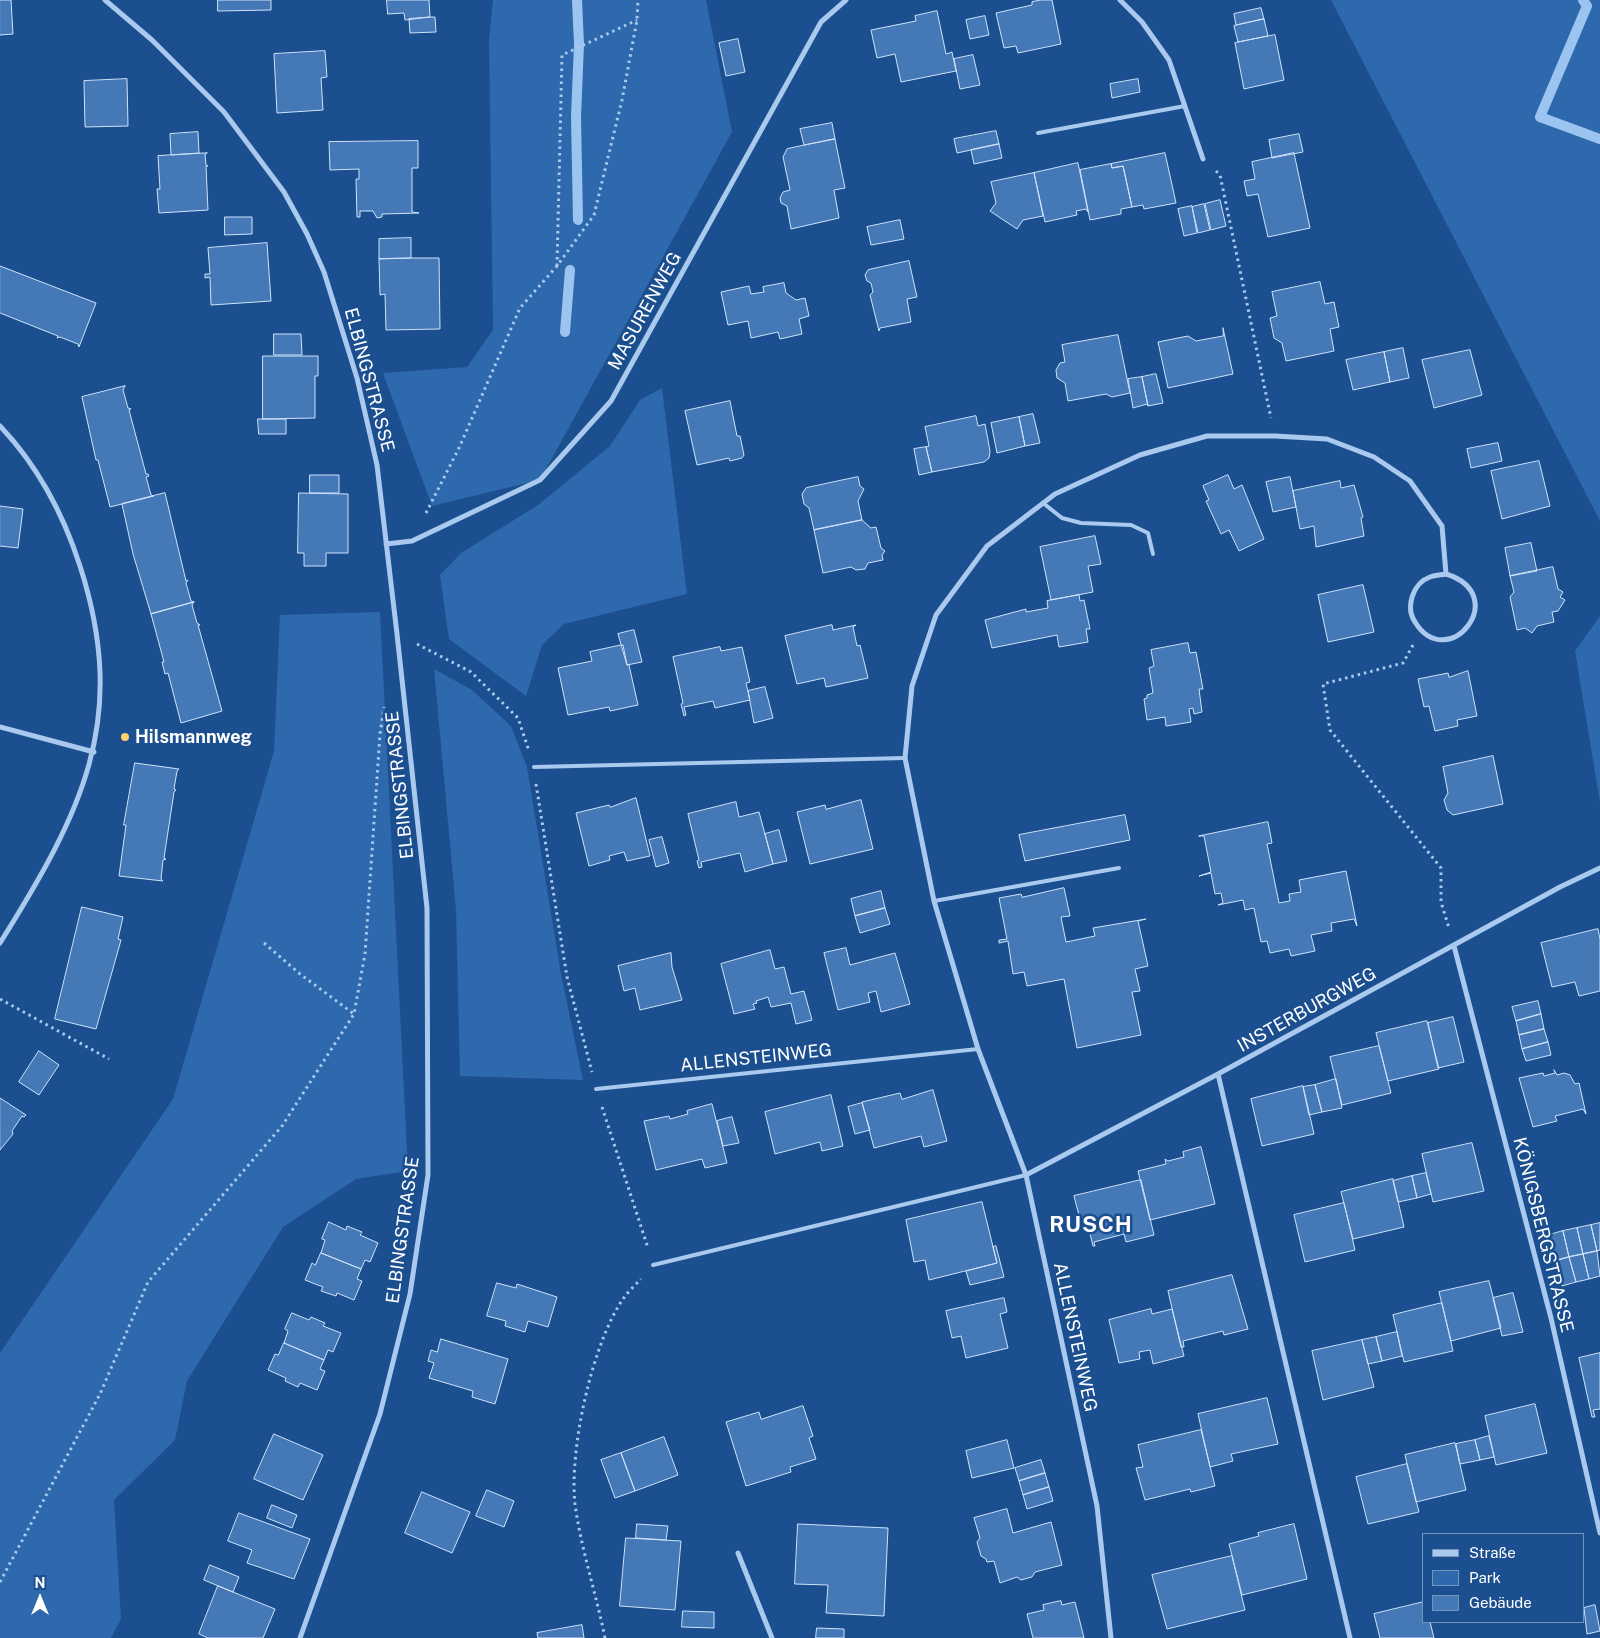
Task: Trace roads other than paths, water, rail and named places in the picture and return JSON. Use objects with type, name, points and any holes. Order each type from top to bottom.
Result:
[{"type":"street","name":"ELBINGSTRASSE","points":[[105,0],[152,40],[224,112],[284,192],[307,234],[324,272],[357,378],[377,465],[427,908],[428,1175],[410,1294],[380,1414],[300,1638]]},
{"type":"street","name":"MASURENWEG","points":[[386,544],[412,541],[540,480],[611,401],[821,22],[846,0]]},
{"type":"street","points":[[1120,0],[1142,22],[1169,60],[1203,159]]},
{"type":"street","points":[[0,426],[39,473],[60,512],[86,584],[96,626],[101,662],[101,704],[94,752],[73,812],[39,880],[0,943]]},
{"type":"street","name":"ALLENSTEINWEG","points":[[1110,1638],[1097,1506],[1026,1175],[978,1049],[934,900],[905,758],[912,686],[936,615],[987,546],[1054,494],[1140,455],[1207,436],[1275,436],[1327,439],[1374,457],[1410,481],[1442,526],[1446,574]]},
{"type":"street","points":[[1446,574],[1466,583],[1474,596],[1476,609],[1472,624],[1465,632],[1450,640],[1432,638],[1421,632],[1411,616],[1411,601],[1417,586],[1429,577],[1446,574]]},
{"type":"street","points":[[0,726],[94,752]]},
{"type":"street","name":"INSTERBURGWEG","points":[[1026,1175],[1600,868]]},
{"type":"street","name":"KÖNIGSBERGSTRASSE","points":[[1454,946],[1551,1318],[1600,1533]]},
{"type":"street","points":[[1218,1074],[1350,1638]]},
{"type":"street","points":[[738,1553],[772,1638]]},
{"type":"lane","points":[[1038,133],[1185,106]]},
{"type":"lane","points":[[1043,503],[1062,518],[1081,523],[1131,525],[1140,529],[1148,533],[1153,554]]},
{"type":"lane","points":[[534,766],[905,758]]},
{"type":"lane","points":[[934,900],[1119,868]]},
{"type":"lane","name":"ALLENSTEINWEG","points":[[596,1088],[978,1049]]},
{"type":"lane","points":[[653,1265],[1026,1175]]},
{"type":"waterway","points":[[577,0],[579,44],[576,117],[578,220]]},
{"type":"waterway","points":[[1583,0],[1587,6],[1540,117],[1600,139]]},
{"type":"waterway","points":[[565,332],[570,270]]},
{"type":"place","name":"Hilsmannweg","points":[[125,737]]},
{"type":"district","name":"RUSCH","points":[[1091,1225]]}]
